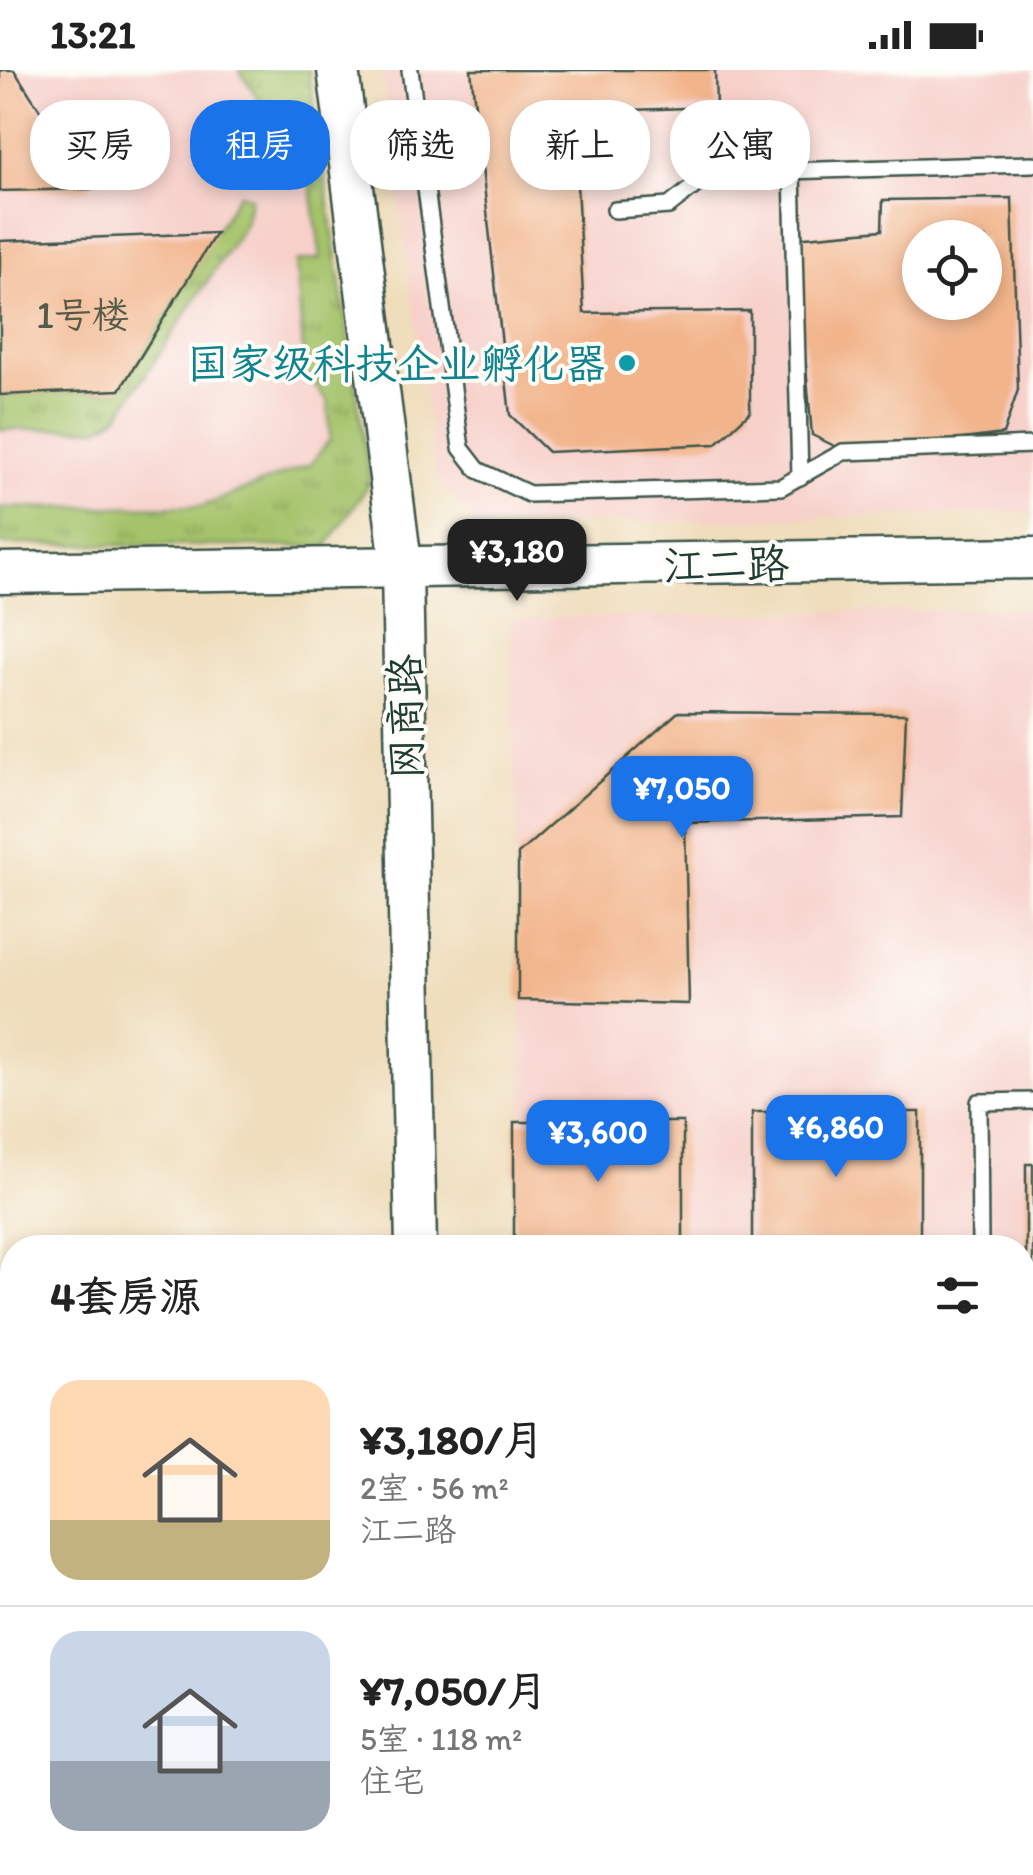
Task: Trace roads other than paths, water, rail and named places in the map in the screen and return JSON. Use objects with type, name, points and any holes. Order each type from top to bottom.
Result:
[{"type":"street","name":"网商路","points":[[338,70],[402,571],[416,1235]]},
{"type":"street","name":"江二路","points":[[0,574],[402,571],[1033,558]]},
{"type":"lane","points":[[410,70],[461,448],[478,470],[529,494],[782,487],[843,452],[1033,444]]},
{"type":"lane","points":[[810,170],[1033,164]]},
{"type":"lane","points":[[614,210],[670,206],[690,190]]},
{"type":"lane","points":[[792,190],[800,477]]},
{"type":"lane","points":[[980,1235],[979,1102],[1033,1102]]},
{"type":"place","name":"国家级科技企业孵化器","points":[[627,363]]}]
